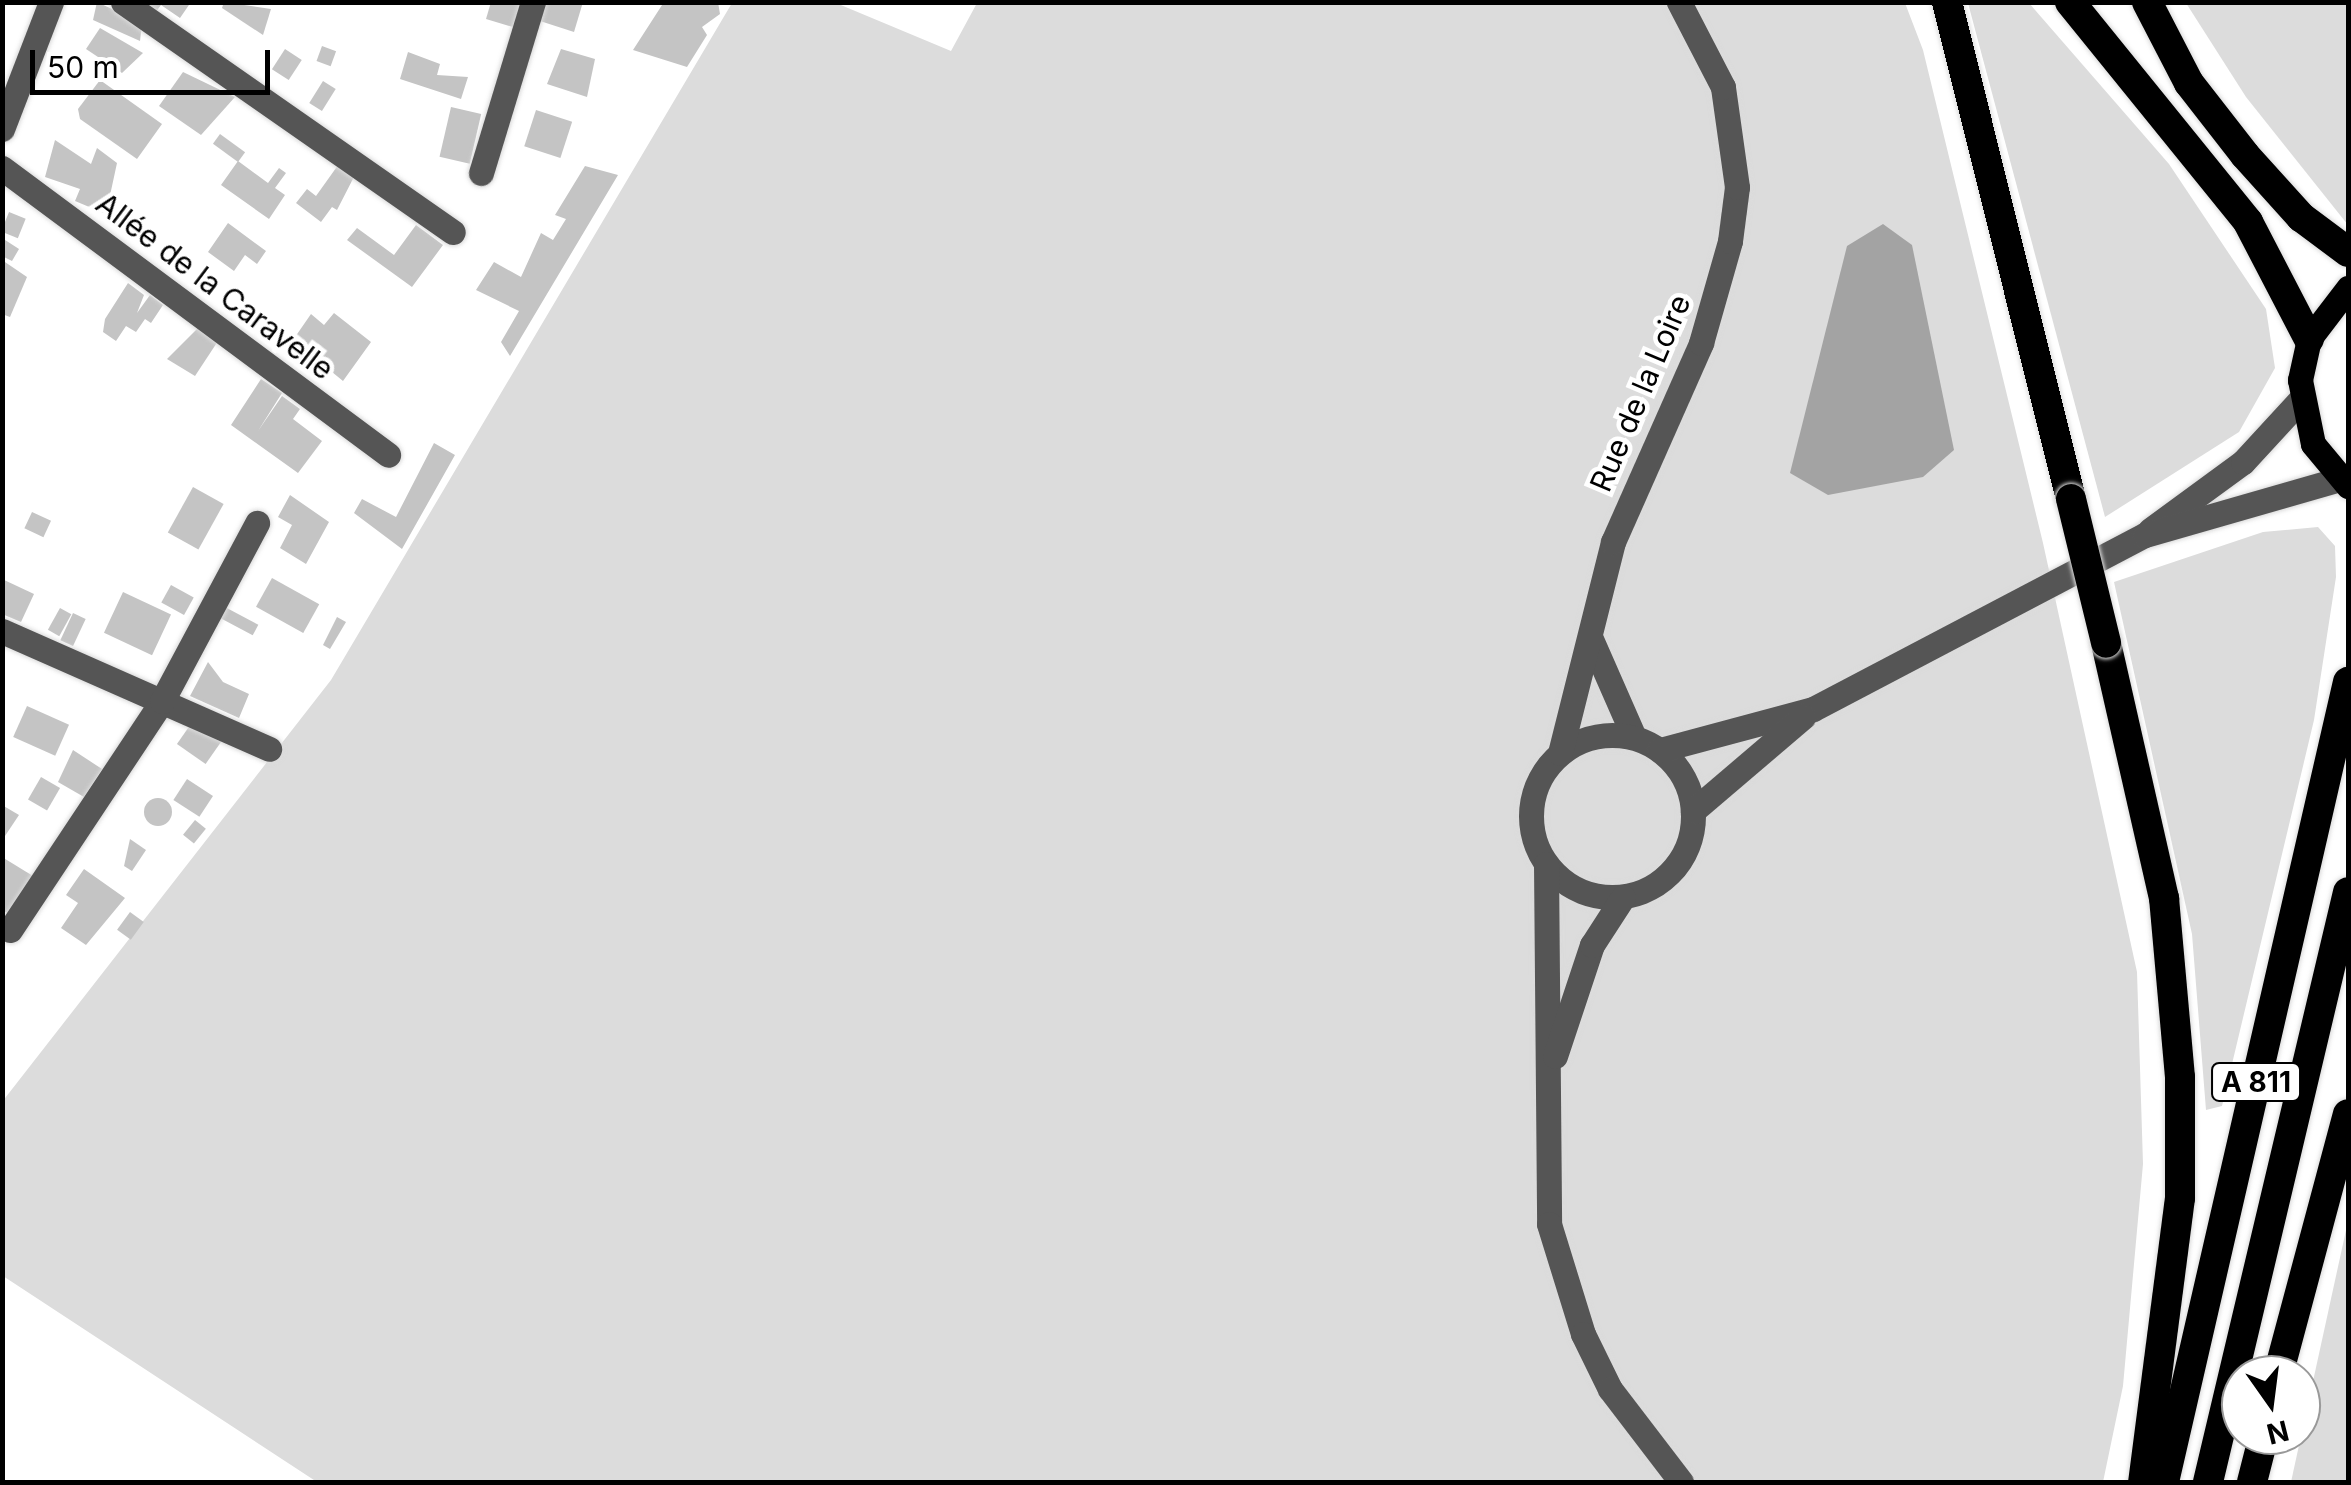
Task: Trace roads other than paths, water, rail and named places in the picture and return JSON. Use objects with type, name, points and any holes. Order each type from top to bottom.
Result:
[{"type":"highway","points":[[1946,2],[2106,644],[2164,898],[2180,1077],[2180,1198],[2142,1482]]},
{"type":"highway","points":[[2070,2],[2248,222],[2309,339]]},
{"type":"highway","points":[[2146,2],[2189,82],[2245,155],[2301,216],[2348,252]]},
{"type":"highway","name":"A 811","points":[[2164,1482],[2348,682]]},
{"type":"highway","name":"A 811","points":[[2208,1482],[2348,892]]},
{"type":"highway","points":[[2283,1355],[2348,1114]]},
{"type":"highway","points":[[2252,1482],[2259,1455]]},
{"type":"main road","points":[[2344,483],[2313,444],[2300,400],[2309,339],[2348,288]]},
{"type":"street","points":[[2,129],[51,2]]},
{"type":"street","points":[[123,2],[453,232]]},
{"type":"street","points":[[481,174],[534,2]]},
{"type":"street","name":"Rue de la Loire","points":[[1560,753],[1612,542],[1701,343],[1730,242],[1738,187],[1723,88],[1679,2]]},
{"type":"street","name":"Allée de la Caravelle","points":[[2,168],[388,455]]},
{"type":"street","points":[[1660,750],[1813,709],[2145,535],[2243,462],[2300,400]]},
{"type":"street","points":[[2145,535],[2344,483]]},
{"type":"street","points":[[10,930],[162,701],[257,523]]},
{"type":"street","points":[[1592,627],[1634,737]]},
{"type":"street","points":[[2,630],[269,750]]},
{"type":"street","points":[[1693,811],[1813,709]]},
{"type":"street","points":[[1551,1069],[1592,944],[1623,896],[1669,874],[1688,846],[1693,811],[1680,770],[1660,750],[1634,737],[1595,736],[1560,753],[1542,773],[1530,812],[1546,864],[1551,1069],[1544,1164],[1563,1281],[1610,1388],[1681,1482]]},
{"type":"street","points":[[1546,864],[1574,888],[1623,896]]}]
